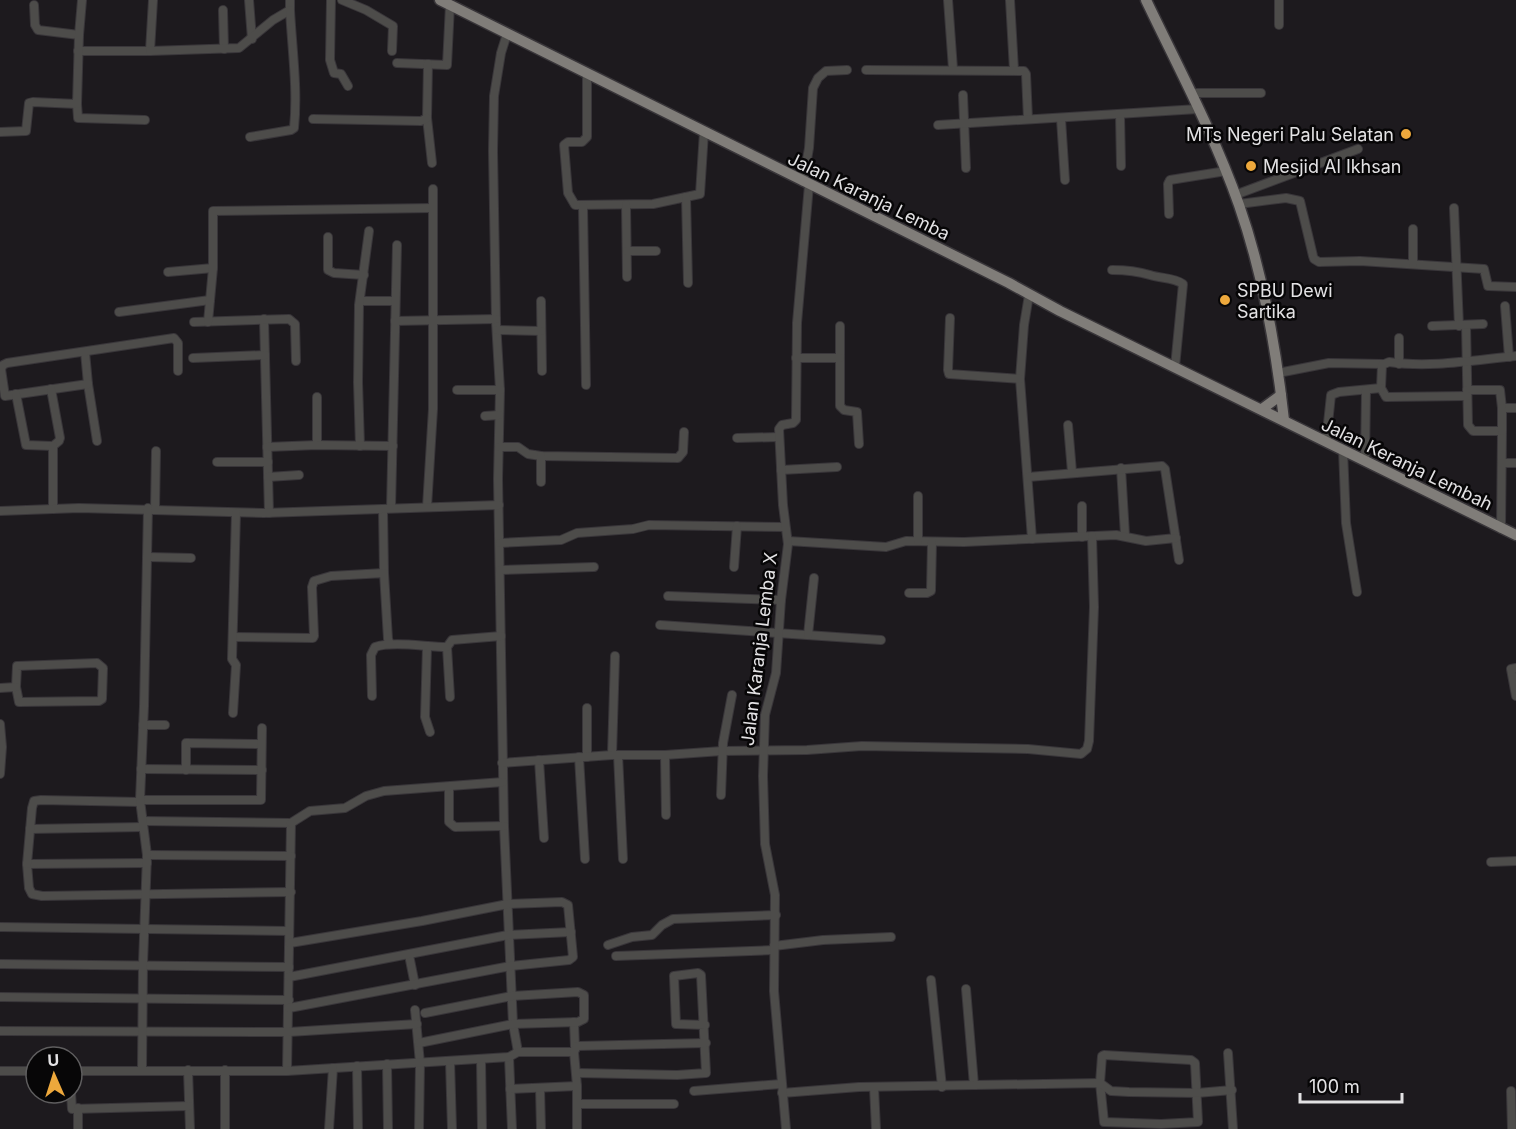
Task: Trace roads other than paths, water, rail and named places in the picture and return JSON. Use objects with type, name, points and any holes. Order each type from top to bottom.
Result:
[{"type":"main road","points":[[1146,0],[1191,93],[1237,200],[1259,274],[1278,373],[1284,420]]},
{"type":"main road","name":"Jalan Karanja Lemba","points":[[445,3],[1284,420]]},
{"type":"main road","points":[[1262,409],[1281,395]]},
{"type":"main road","name":"Jalan Keranja Lembah","points":[[1284,420],[1516,535]]},
{"type":"street","points":[[82,0],[78,51],[78,118],[145,120]]},
{"type":"street","points":[[150,51],[153,0]]},
{"type":"street","points":[[249,0],[252,39]]},
{"type":"street","points":[[331,0],[330,60],[334,74],[341,74],[348,86]]},
{"type":"street","points":[[342,0],[366,10],[393,26],[392,51]]},
{"type":"street","points":[[948,0],[953,69]]},
{"type":"street","points":[[1010,0],[1014,70]]},
{"type":"street","points":[[1279,0],[1279,25]]},
{"type":"street","points":[[397,63],[447,64],[445,3]]},
{"type":"street","points":[[34,5],[34,25],[38,30],[79,35]]},
{"type":"street","points":[[78,51],[239,48],[290,5]]},
{"type":"street","points":[[250,137],[294,128],[296,87],[292,61],[290,5]]},
{"type":"street","points":[[223,10],[224,49]]},
{"type":"street","points":[[507,34],[501,52],[494,96],[496,319],[500,390],[502,763],[508,935],[513,1024],[518,1052]]},
{"type":"street","points":[[428,64],[427,118],[432,163]]},
{"type":"street","points":[[737,438],[780,437],[780,426],[794,423],[796,420],[797,319],[813,88],[818,78],[826,71],[847,70]]},
{"type":"street","points":[[866,70],[1014,70],[1026,73],[1028,119]]},
{"type":"street","points":[[587,74],[587,137],[582,142],[567,142],[564,149],[568,195],[574,204],[626,206],[656,203],[700,194],[704,132]]},
{"type":"street","points":[[1191,93],[1261,93]]},
{"type":"street","points":[[963,95],[966,168]]},
{"type":"street","points":[[0,132],[26,131],[29,103],[77,104]]},
{"type":"street","points":[[938,125],[1198,109]]},
{"type":"street","points":[[1120,115],[1121,166]]},
{"type":"street","points":[[313,119],[421,121],[427,118]]},
{"type":"street","points":[[1061,119],[1065,180]]},
{"type":"street","points":[[1237,200],[1358,149]]},
{"type":"street","points":[[1169,214],[1168,184],[1170,180],[1226,171]]},
{"type":"street","points":[[427,507],[433,408],[433,189]]},
{"type":"street","points":[[686,197],[688,283]]},
{"type":"street","points":[[1237,200],[1286,198],[1300,201],[1312,256],[1317,261],[1484,269],[1488,286],[1516,287]]},
{"type":"street","points":[[583,206],[586,385]]},
{"type":"street","points":[[626,206],[627,277]]},
{"type":"street","points":[[208,322],[213,268],[213,211],[433,207]]},
{"type":"street","points":[[1454,208],[1457,268],[1467,361],[1468,425],[1471,430],[1502,431]]},
{"type":"street","points":[[1413,229],[1413,264]]},
{"type":"street","points":[[360,446],[358,382],[360,301],[369,231]]},
{"type":"street","points":[[328,237],[328,270],[333,273],[364,275]]},
{"type":"street","points":[[390,644],[384,573],[393,446],[397,245]]},
{"type":"street","points":[[627,251],[656,251]]},
{"type":"street","points":[[168,272],[213,268]]},
{"type":"street","points":[[1112,270],[1138,271],[1182,282],[1184,292],[1175,367]]},
{"type":"street","points":[[1029,295],[1020,379],[1032,539]]},
{"type":"street","points":[[119,312],[210,300]]},
{"type":"street","points":[[360,301],[395,301]]},
{"type":"street","points":[[541,301],[542,371]]},
{"type":"street","points":[[1278,373],[1329,363],[1399,364],[1513,357],[1512,321],[1505,306]]},
{"type":"street","points":[[950,318],[948,370],[950,374],[1020,379]]},
{"type":"street","points":[[264,319],[269,513]]},
{"type":"street","points":[[194,322],[289,319],[294,322],[296,361]]},
{"type":"street","points":[[395,321],[496,319]]},
{"type":"street","points":[[1432,326],[1483,324]]},
{"type":"street","points":[[840,326],[840,406],[844,410],[857,412],[859,444]]},
{"type":"street","points":[[497,330],[541,331]]},
{"type":"street","points":[[88,384],[4,394],[1,369],[3,365],[176,338],[178,371]]},
{"type":"street","points":[[1399,338],[1399,364]]},
{"type":"street","points":[[85,352],[97,441]]},
{"type":"street","points":[[193,358],[265,355]]},
{"type":"street","points":[[796,358],[840,358]]},
{"type":"street","points":[[1383,364],[1381,388],[1388,398],[1501,390],[1501,529]]},
{"type":"street","points":[[1326,442],[1331,395],[1339,392],[1381,388]]},
{"type":"street","points":[[16,394],[26,445],[53,446],[60,438],[51,389]]},
{"type":"street","points":[[457,390],[500,390]]},
{"type":"street","points":[[1365,461],[1366,390]]},
{"type":"street","points":[[317,398],[317,445]]},
{"type":"street","points":[[1502,408],[1516,408]]},
{"type":"street","points":[[485,416],[500,415]]},
{"type":"street","points":[[1068,425],[1072,472]]},
{"type":"street","points":[[499,447],[518,447],[528,454],[541,456],[680,458],[683,452],[684,432]]},
{"type":"street","name":"Jalan Karanja Lemba X","points":[[780,437],[785,527],[788,541],[776,673],[767,704],[762,750],[765,844],[773,880],[776,915],[774,991],[786,1129]]},
{"type":"street","points":[[53,446],[53,509]]},
{"type":"street","points":[[267,447],[393,446]]},
{"type":"street","points":[[1343,450],[1346,523],[1356,592]]},
{"type":"street","points":[[142,1070],[142,964],[147,859],[140,801],[148,557],[156,451]]},
{"type":"street","points":[[541,456],[541,482]]},
{"type":"street","points":[[217,462],[268,462]]},
{"type":"street","points":[[1502,463],[1516,463]]},
{"type":"street","points":[[1028,477],[1160,465],[1165,468],[1179,560]]},
{"type":"street","points":[[781,470],[837,467]]},
{"type":"street","points":[[1120,468],[1125,536]]},
{"type":"street","points":[[268,477],[299,475]]},
{"type":"street","points":[[918,496],[918,541]]},
{"type":"street","points":[[0,512],[151,508],[269,513],[499,505]]},
{"type":"street","points":[[1082,506],[1082,537]]},
{"type":"street","points":[[233,713],[236,665],[232,659],[237,513]]},
{"type":"street","points":[[500,543],[561,540],[577,533],[633,529],[649,525],[785,527]]},
{"type":"street","points":[[734,567],[737,526]]},
{"type":"street","points":[[788,541],[886,547],[906,541],[1092,536],[1125,536],[1136,540],[1176,538]]},
{"type":"street","points":[[502,763],[615,755],[916,746],[1028,749],[1072,754],[1085,752],[1089,741],[1092,663],[1094,598],[1092,536]]},
{"type":"street","points":[[909,593],[932,591],[933,542]]},
{"type":"street","points":[[148,557],[191,558]]},
{"type":"street","points":[[500,570],[594,567]]},
{"type":"street","points":[[233,637],[313,638],[312,587],[314,580],[331,576],[384,573]]},
{"type":"street","points":[[808,635],[814,578]]},
{"type":"street","points":[[668,596],[781,600]]},
{"type":"street","points":[[660,625],[881,640]]},
{"type":"street","points":[[450,697],[447,646],[452,640],[501,636]]},
{"type":"street","points":[[372,696],[372,649],[390,644],[447,646]]},
{"type":"street","points":[[427,647],[425,717],[430,732]]},
{"type":"street","points":[[615,656],[615,755],[623,859]]},
{"type":"street","points":[[97,663],[102,666],[102,699],[97,702],[19,702],[16,687],[17,666],[97,663]]},
{"type":"street","points":[[1516,668],[1511,669],[1516,696]]},
{"type":"street","points":[[0,688],[16,687]]},
{"type":"street","points":[[721,795],[722,751],[732,695]]},
{"type":"street","points":[[585,859],[583,757],[587,708]]},
{"type":"street","points":[[0,723],[2,747],[0,774]]},
{"type":"street","points":[[144,725],[165,726]]},
{"type":"street","points":[[262,728],[261,800],[34,801],[27,864],[29,888],[32,894],[42,896],[291,892]]},
{"type":"street","points":[[186,770],[186,743],[261,744]]},
{"type":"street","points":[[665,755],[666,815]]},
{"type":"street","points":[[539,760],[544,838]]},
{"type":"street","points":[[141,769],[261,770]]},
{"type":"street","points":[[30,829],[143,824],[291,823],[310,811],[345,808],[366,796],[384,791],[503,782]]},
{"type":"street","points":[[449,787],[449,822],[451,825],[455,827],[504,826]]},
{"type":"street","points":[[287,1071],[291,823]]},
{"type":"street","points":[[27,864],[291,856]]},
{"type":"street","points":[[1491,862],[1516,861]]},
{"type":"street","points":[[0,997],[142,998],[289,1004],[415,985],[511,966],[570,960],[573,957],[566,903],[508,904],[290,943]]},
{"type":"street","points":[[608,945],[632,937],[652,935],[662,925],[673,919],[776,915]]},
{"type":"street","points":[[0,927],[289,931]]},
{"type":"street","points":[[289,977],[508,935],[571,932]]},
{"type":"street","points":[[616,956],[774,948],[823,940],[891,937]]},
{"type":"street","points":[[409,955],[415,985]]},
{"type":"street","points":[[0,964],[289,966]]},
{"type":"street","points":[[577,1073],[704,1074],[707,1071],[705,1025],[701,975],[674,976],[676,1024],[705,1025]]},
{"type":"street","points":[[932,980],[942,1087]]},
{"type":"street","points":[[966,989],[974,1084]]},
{"type":"street","points":[[418,1043],[513,1024],[574,1022],[584,1019],[584,995],[581,993],[512,996],[425,1013]]},
{"type":"street","points":[[416,1010],[420,1063],[419,1129]]},
{"type":"street","points":[[574,1022],[578,1129]]},
{"type":"street","points":[[0,1031],[289,1032],[417,1024]]},
{"type":"street","points":[[84,1071],[287,1071],[509,1057],[518,1052],[575,1049],[578,1045],[706,1043]]},
{"type":"street","points":[[1228,1053],[1233,1129]]},
{"type":"street","points":[[1104,1055],[1191,1060],[1195,1063],[1198,1122],[1107,1123],[1102,1120],[1100,1083],[1102,1056],[1104,1055]]},
{"type":"street","points":[[509,1057],[512,1129]]},
{"type":"street","points":[[481,1059],[482,1129]]},
{"type":"street","points":[[450,1061],[452,1129]]},
{"type":"street","points":[[387,1064],[388,1129]]},
{"type":"street","points":[[357,1066],[357,1129]]},
{"type":"street","points":[[329,1129],[333,1068]]},
{"type":"street","points":[[188,1070],[189,1129]]},
{"type":"street","points":[[225,1070],[225,1129]]},
{"type":"street","points":[[0,1071],[24,1071]]},
{"type":"street","points":[[694,1091],[1100,1083],[1111,1091],[1197,1093],[1232,1090]]},
{"type":"street","points":[[510,1089],[577,1086]]},
{"type":"street","points":[[874,1087],[876,1129]]},
{"type":"street","points":[[540,1088],[541,1129]]},
{"type":"street","points":[[1511,1091],[1512,1129]]},
{"type":"street","points":[[577,1104],[674,1104]]},
{"type":"street","points":[[70,1105],[70,1108],[189,1106]]},
{"type":"street","points":[[78,1108],[78,1129]]},
{"type":"street","points":[[777,1129],[786,1129]]},
{"type":"place","name":"MTs Negeri Palu Selatan","points":[[1406,134]]},
{"type":"place","name":"Mesjid Al Ikhsan","points":[[1251,166]]},
{"type":"place","name":"SPBU Dewi Sartika","points":[[1225,300]]}]
